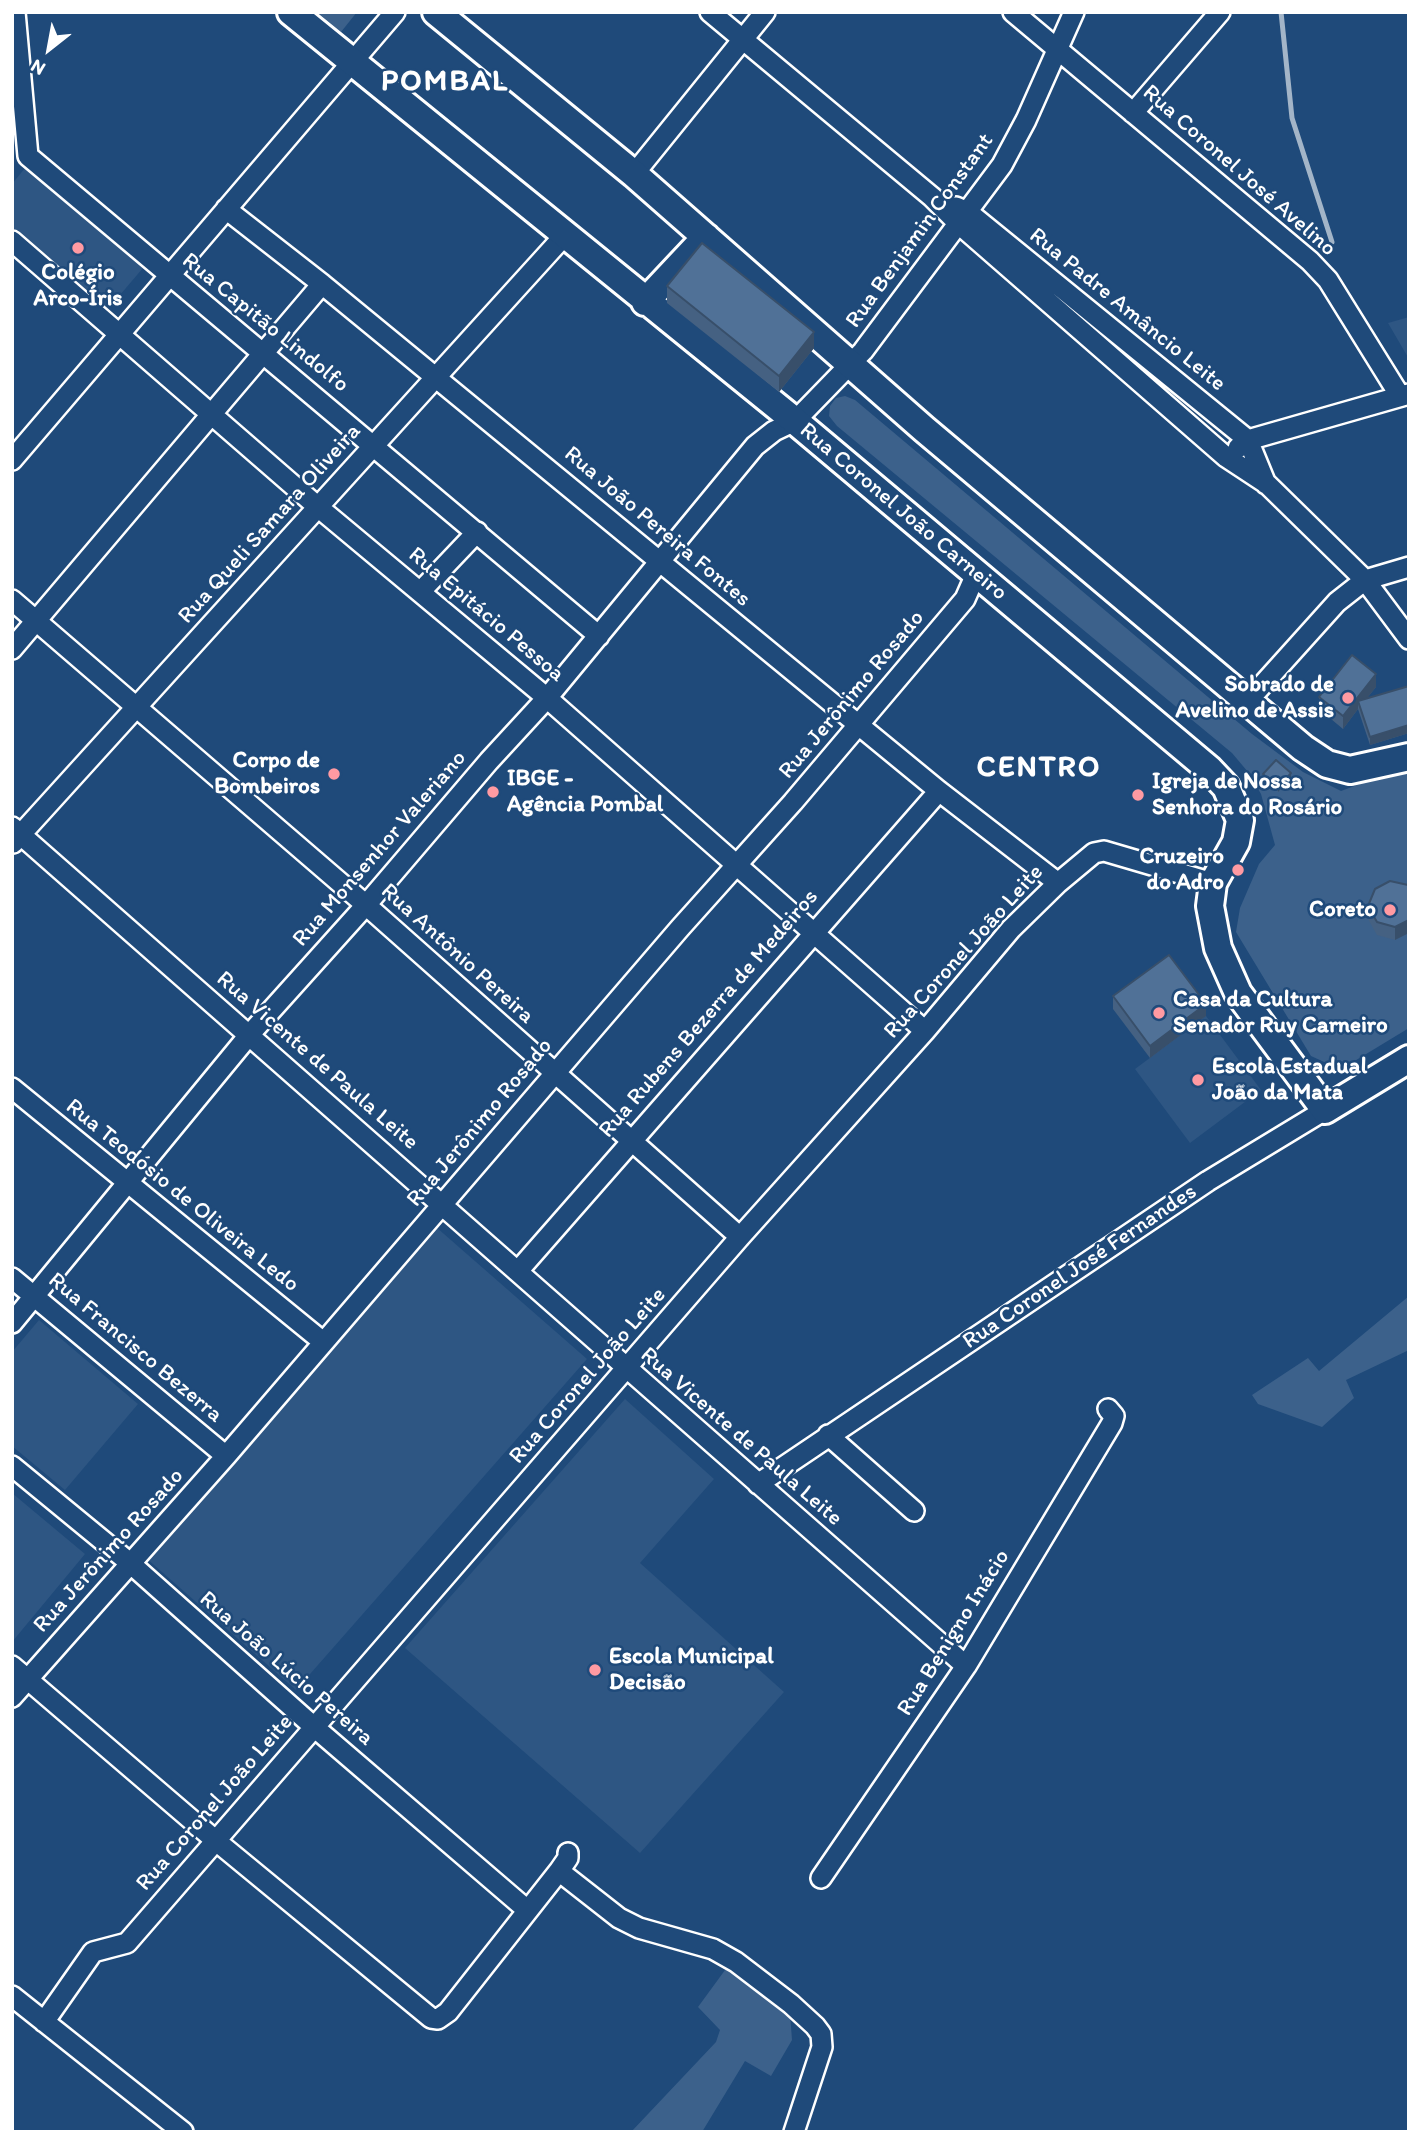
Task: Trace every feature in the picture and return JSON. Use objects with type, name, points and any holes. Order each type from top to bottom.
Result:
[{"type":"main road","name":"Rua Coronel João Carneiro","points":[[291,12],[645,302],[795,421],[1196,757],[1226,787],[1237,806],[1240,831],[1213,883],[1212,924],[1226,969],[1238,993],[1325,1110]]},
{"type":"main road","points":[[436,12],[634,174],[925,429],[1303,747],[1340,769],[1350,770],[1409,757]]},
{"type":"main road","points":[[645,302],[706,237]]},
{"type":"main road","name":"Rua Coronel José Fernandes","points":[[1325,1110],[1409,1059]]},
{"type":"street","name":"Rua Capitão Lindolfo","points":[[15,12],[28,156],[599,636]]},
{"type":"street","points":[[12,460],[395,12]]},
{"type":"street","name":"Rua Padre Amâncio Leite","points":[[710,12],[932,197],[964,218],[1248,440],[1266,484]]},
{"type":"street","points":[[634,174],[765,12]]},
{"type":"street","name":"Rua Coronel José Avelino","points":[[1013,12],[1310,261],[1328,281],[1404,395]]},
{"type":"street","name":"Rua Benjamin Constant","points":[[795,421],[852,363],[964,218],[1014,145],[1074,12]]},
{"type":"street","points":[[1133,113],[1220,12]]},
{"type":"street","name":"Rua João Pereira Fontes","points":[[226,209],[436,377],[939,791],[1058,883]]},
{"type":"street","name":"Rua Padre Amâncio Leite","points":[[964,218],[1226,457],[1266,484],[1365,580],[1409,639]]},
{"type":"street","name":"Rua Queli Samara Oliveira","points":[[15,835],[136,708],[564,236]]},
{"type":"street","name":"Rua Epitácio Pessoa","points":[[12,241],[318,507],[547,698],[811,934],[925,1031]]},
{"type":"street","points":[[12,649],[322,284]]},
{"type":"street","points":[[1226,457],[1248,440],[1404,395]]},
{"type":"street","name":"Rua Monsenhor Valeriano","points":[[12,1323],[250,1034],[547,698],[755,446],[774,431],[795,421]]},
{"type":"street","points":[[420,592],[477,532]]},
{"type":"street","points":[[1247,702],[1337,602],[1365,580],[1409,567]]},
{"type":"street","name":"Rua Jerônimo Rosado","points":[[12,1697],[226,1456],[321,1341],[443,1205],[554,1073],[858,725],[965,599],[976,574]]},
{"type":"street","name":"Rua Antônio Pereira","points":[[12,600],[366,905],[740,1237]]},
{"type":"street","name":"Rua Rubens Bezerra de Medeiros","points":[[518,1271],[939,791]]},
{"type":"street","name":"Rua Vicente de Paula Leite","points":[[15,835],[250,1034],[966,1667]]},
{"type":"street","name":"Rua Coronel João Leite","points":[[44,2022],[93,1952],[127,1943],[740,1237],[925,1031],[1011,929],[1058,883],[1094,853],[1104,851],[1213,883]]},
{"type":"street","name":"Rua Teodósio de Oliveira Ledo","points":[[12,1088],[321,1341]]},
{"type":"street","name":"Rua Coronel José Fernandes","points":[[758,1484],[1208,1181],[1325,1110]]},
{"type":"street","name":"Rua Francisco Bezerra","points":[[12,1278],[226,1456]]},
{"type":"street","name":"Rua Benigno Inácio","points":[[821,1878],[966,1667],[1112,1423],[1114,1416],[1108,1409]]},
{"type":"street","points":[[828,1435],[914,1511]]},
{"type":"street","name":"Rua João Lúcio Pereira","points":[[12,1466],[130,1563],[313,1726],[526,1909]]},
{"type":"street","points":[[12,1665],[215,1840],[431,2018],[438,2019],[448,2012],[526,1909],[559,1871],[568,1858],[568,1853]]},
{"type":"street","points":[[559,1871],[619,1918],[639,1928],[693,1942],[724,1955],[791,2004],[815,2026],[823,2040],[822,2047],[794,2132]]},
{"type":"street","points":[[12,1996],[183,2132]]},
{"type":"shaded area","points":[[317,12],[357,12],[341,32]]},
{"type":"shaded area","name":"Colégio Arco-Íris","points":[[25,168],[143,268],[108,309],[12,227],[12,184]]},
{"type":"shaded area","points":[[1409,317],[1409,359],[1388,323]]},
{"type":"shaded area","points":[[845,396],[855,400],[1252,734],[1303,772],[1341,791],[1409,766],[1409,1028],[1348,1065],[1333,1066],[1311,1056],[1236,932],[1240,908],[1259,864],[1275,845],[1261,794],[1248,772],[1232,753],[837,426],[829,416],[830,406],[836,398]]},
{"type":"shaded area","name":"Escola Estadual João da Mata","points":[[1206,1016],[1261,1090],[1190,1143],[1135,1069]]},
{"type":"shaded area","points":[[428,1220],[587,1359],[296,1690],[137,1550]]},
{"type":"shaded area","points":[[1409,1296],[1409,1350],[1346,1380],[1354,1398],[1322,1427],[1258,1404],[1252,1395],[1308,1358],[1319,1371]]},
{"type":"shaded area","points":[[39,1320],[138,1404],[65,1490],[12,1446],[12,1352]]},
{"type":"shaded area","name":"Escola Municipal Decisão","points":[[625,1399],[714,1479],[640,1563],[784,1692],[640,1853],[405,1648]]},
{"type":"shaded area","points":[[12,1493],[85,1554],[12,1642]]},
{"type":"shaded area","points":[[728,1966],[790,2013],[792,2040],[771,2076],[745,2061],[702,2132],[631,2132],[716,2042],[720,2030],[698,2007]]},
{"type":"building","points":[[702,243],[814,332],[779,376],[667,286]]},
{"type":"building","name":"Sobrado de Avelino de Assis","points":[[1352,655],[1376,674],[1343,716],[1319,697]]},
{"type":"building","points":[[1409,686],[1409,725],[1370,737],[1358,701]]},
{"type":"building","points":[[1276,760],[1291,773],[1278,788],[1263,774]]},
{"type":"building","name":"Coreto","points":[[1390,881],[1409,887],[1409,920],[1395,927],[1377,922],[1368,906],[1375,889]]},
{"type":"building","name":"Casa da Cultura Senador Ruy Carneiro","points":[[1169,955],[1206,1004],[1150,1046],[1113,996]]},
{"type":"waterway","points":[[1281,12],[1292,118],[1332,242]]},
{"type":"place","name":"Colégio Arco-Íris","points":[[78,248]]},
{"type":"place","name":"Sobrado de Avelino de Assis","points":[[1348,698]]},
{"type":"place","name":"Corpo de Bombeiros","points":[[334,774]]},
{"type":"place","name":"IBGE - Agência Pombal","points":[[493,792]]},
{"type":"place","name":"Igreja de Nossa Senhora do Rosário","points":[[1138,795]]},
{"type":"place","name":"Cruzeiro do Adro","points":[[1238,870]]},
{"type":"place","name":"Coreto","points":[[1390,910]]},
{"type":"place","name":"Casa da Cultura Senador Ruy Carneiro","points":[[1159,1013]]},
{"type":"place","name":"Escola Estadual João da Mata","points":[[1198,1080]]},
{"type":"place","name":"Escola Municipal Decisão","points":[[595,1670]]},
{"type":"district","name":"POMBAL","points":[[445,82]]},
{"type":"district","name":"CENTRO","points":[[1039,768]]}]
